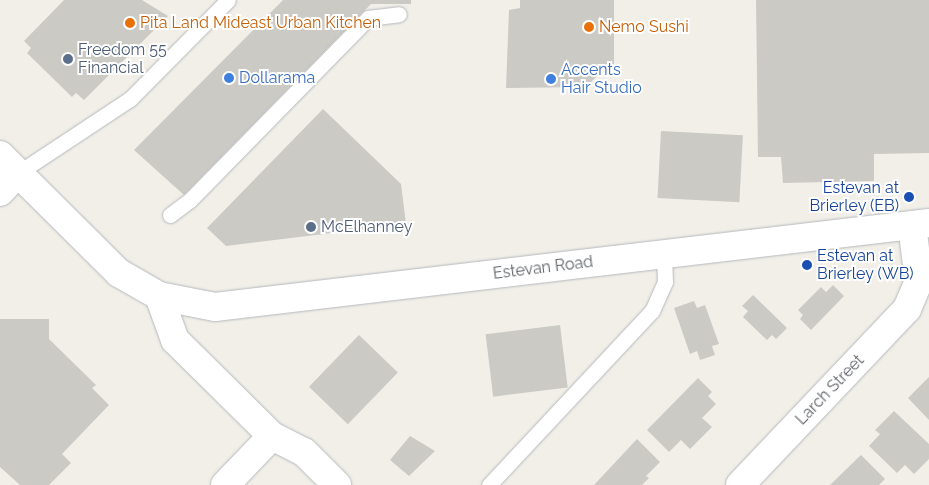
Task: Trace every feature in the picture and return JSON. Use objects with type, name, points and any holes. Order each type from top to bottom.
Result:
[{"type":"street","name":"Estevan Road","points":[[6,173],[119,273],[158,296],[215,307],[921,224]]},
{"type":"street","points":[[921,224],[923,296]]},
{"type":"street","points":[[158,296],[175,340],[272,436],[304,452],[337,485]]},
{"type":"street","name":"Larch Street","points":[[740,485],[923,296]]},
{"type":"street","points":[[225,485],[272,436]]},
{"type":"lane","points":[[6,173],[130,99],[228,0]]},
{"type":"lane","points":[[170,214],[190,200],[368,18],[399,14]]},
{"type":"lane","points":[[490,485],[652,311],[664,289],[664,254]]},
{"type":"building","points":[[64,0],[142,0],[168,16],[84,100],[76,93],[72,97],[27,53],[31,48],[24,41]]},
{"type":"building","points":[[283,0],[411,0],[411,4],[371,4],[184,195],[134,150]]},
{"type":"building","points":[[520,0],[614,0],[614,67],[606,67],[586,87],[506,88],[509,10],[520,8]]},
{"type":"building","points":[[756,0],[929,0],[929,153],[874,154],[874,181],[783,183],[781,157],[758,157]]},
{"type":"building","points":[[323,109],[401,184],[406,224],[226,246],[207,228]]},
{"type":"building","points":[[661,131],[743,135],[739,202],[657,198]]},
{"type":"building","points":[[833,285],[844,296],[811,330],[800,319],[803,315],[798,310],[821,287],[826,292]]},
{"type":"building","points":[[753,295],[787,328],[776,339],[772,335],[767,340],[743,317],[748,311],[742,306]]},
{"type":"building","points":[[694,301],[697,308],[705,305],[719,344],[712,346],[715,355],[700,360],[697,351],[690,354],[674,308]]},
{"type":"building","points":[[0,319],[49,319],[49,339],[96,385],[92,388],[109,405],[62,454],[71,463],[49,485],[20,485],[0,467]]},
{"type":"building","points":[[560,325],[568,388],[493,397],[486,334]]},
{"type":"building","points":[[359,335],[398,373],[348,424],[309,387]]},
{"type":"building","points":[[929,377],[929,420],[908,398]]},
{"type":"building","points":[[698,378],[712,392],[708,396],[716,404],[702,418],[712,427],[690,449],[681,440],[669,452],[647,430]]},
{"type":"building","points":[[894,411],[929,444],[929,459],[914,474],[905,465],[897,473],[869,446],[880,434],[875,430]]},
{"type":"building","points":[[410,436],[435,451],[409,476],[390,460]]},
{"type":"building","points":[[637,439],[660,462],[646,476],[649,478],[642,485],[594,485]]},
{"type":"building","points":[[861,455],[885,479],[879,485],[830,485]]},
{"type":"place","name":"Pita Land Mideast Urban Kitchen","points":[[130,23]]},
{"type":"place","name":"Nemo Sushi","points":[[589,27]]},
{"type":"place","name":"Freedom 55 Financial","points":[[68,59]]},
{"type":"place","name":"Dollarama","points":[[229,78]]},
{"type":"place","name":"Accents Hair Studio","points":[[551,79]]},
{"type":"place","name":"Estevan at Brierley (EB)","points":[[909,197]]},
{"type":"place","name":"McElhanney","points":[[311,227]]},
{"type":"place","name":"Estevan at Brierley (WB)","points":[[807,265]]}]
